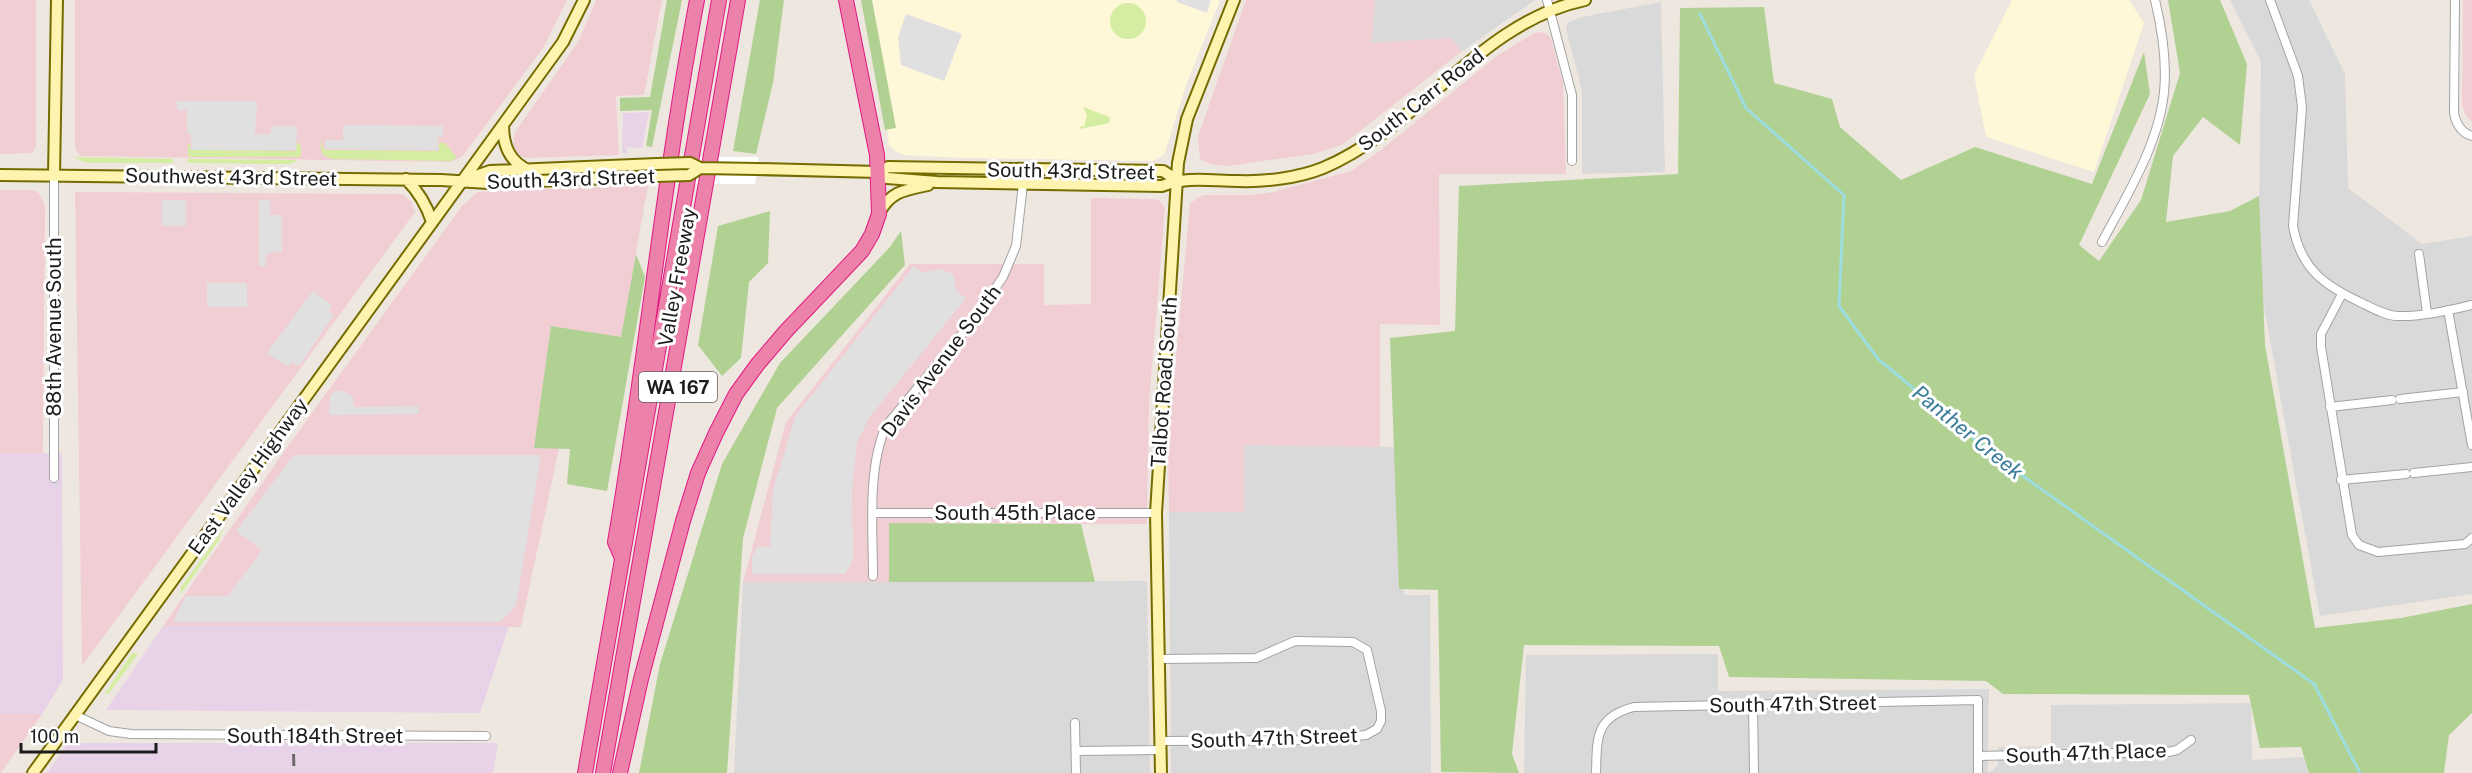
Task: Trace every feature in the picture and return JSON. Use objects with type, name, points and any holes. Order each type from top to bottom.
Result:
[{"type":"highway","points":[[622,558],[615,542],[642,375],[685,63],[697,0]]},
{"type":"highway","name":"Valley Freeway","points":[[585,773],[720,0]]},
{"type":"highway","points":[[603,773],[738,0]]},
{"type":"highway","name":"Valley Freeway","points":[[610,773],[745,0]]},
{"type":"highway","points":[[620,773],[641,680],[682,521],[698,473],[716,433],[736,394],[758,365],[786,331],[862,251],[872,234],[879,214],[879,172],[846,0]]},
{"type":"main road","points":[[54,175],[57,0]]},
{"type":"main road","name":"East Valley Highway","points":[[33,773],[563,42],[584,0]]},
{"type":"main road","name":"Talbot Road South","points":[[1161,773],[1156,513],[1177,180],[1187,119],[1234,0]]},
{"type":"main road","name":"South Carr Road","points":[[1177,180],[1261,180],[1321,169],[1364,146],[1498,40],[1549,5],[1585,0]]},
{"type":"main road","points":[[503,125],[506,149],[516,163],[530,171]]},
{"type":"main road","name":"South 43rd Street","points":[[463,180],[490,171],[690,163],[700,168],[879,172],[888,166],[1163,171],[1177,180]]},
{"type":"main road","name":"South 43rd Street","points":[[463,180],[488,183],[689,176],[700,168]]},
{"type":"main road","name":"South 43rd Street","points":[[879,172],[887,178],[937,182],[1162,186],[1177,180]]},
{"type":"main road","name":"Southwest 43rd Street","points":[[0,175],[463,180]]},
{"type":"main road","points":[[406,179],[426,207],[432,222]]},
{"type":"main road","points":[[879,214],[886,201],[900,192],[937,182]]},
{"type":"street","points":[[2102,242],[2138,174],[2158,119],[2164,93],[2161,22],[2156,0]]},
{"type":"street","points":[[2270,0],[2298,76],[2302,106],[2294,226],[2296,245],[2303,259],[2314,274],[2342,294],[2397,317],[2472,305]]},
{"type":"street","points":[[2455,0],[2454,112],[2460,127],[2467,135],[2472,136]]},
{"type":"street","points":[[1549,5],[1572,95],[1572,161]]},
{"type":"street","name":"88th Avenue South","points":[[54,175],[54,478]]},
{"type":"street","name":"Davis Avenue South","points":[[873,576],[877,451],[884,432],[972,322],[1003,278],[1016,246],[1023,184]]},
{"type":"street","points":[[2418,254],[2427,313]]},
{"type":"street","points":[[2342,294],[2321,334],[2320,346],[2352,535],[2359,545],[2378,552],[2465,544],[2472,538]]},
{"type":"street","points":[[2448,310],[2463,392],[2469,405],[2472,445]]},
{"type":"street","points":[[2330,407],[2463,392]]},
{"type":"street","points":[[2341,480],[2472,467]]},
{"type":"street","name":"South 45th Place","points":[[874,513],[1156,513]]},
{"type":"street","name":"South 47th Street","points":[[1076,751],[1161,745],[1316,740],[1366,735],[1377,729],[1381,721],[1382,711],[1367,650],[1353,642],[1295,641],[1256,658],[1160,659]]},
{"type":"street","name":"South 47th Street","points":[[1596,773],[1597,738],[1600,729],[1610,718],[1623,710],[1634,707],[1978,700],[1978,756]]},
{"type":"street","points":[[1753,705],[1754,773]]},
{"type":"street","name":"South 184th Street","points":[[75,715],[109,731],[131,735],[486,736]]},
{"type":"street","points":[[1075,723],[1076,773]]},
{"type":"street","name":"South 47th Place","points":[[1978,756],[2168,752],[2177,750],[2191,740]]},
{"type":"street","points":[[1978,756],[1978,773]]},
{"type":"shaded area","points":[[0,0],[36,0],[36,146],[32,153],[0,154]]},
{"type":"shaded area","points":[[75,0],[567,0],[543,48],[462,157],[451,162],[80,156],[75,149]]},
{"type":"shaded area","points":[[596,0],[662,0],[644,95],[616,96],[619,155],[526,158],[521,156],[513,145],[515,132],[578,42]]},
{"type":"shaded area","points":[[872,0],[1220,0],[1186,85],[1164,155],[1153,161],[963,158],[904,155],[895,151],[889,145]]},
{"type":"shaded area","points":[[1177,0],[1211,0],[1207,13],[1177,2]]},
{"type":"shaded area","points":[[1246,0],[1373,0],[1375,3],[1371,43],[1452,38],[1461,52],[1342,145],[1313,154],[1228,166],[1211,164],[1200,159],[1198,136]]},
{"type":"shaded area","points":[[1373,0],[1535,0],[1461,52],[1452,38],[1371,43],[1375,4]]},
{"type":"shaded area","points":[[2012,0],[2129,0],[2144,23],[2094,172],[1986,137],[1974,75]]},
{"type":"shaded area","points":[[2230,0],[2309,0],[2345,74],[2348,188],[2422,244],[2472,236],[2472,594],[2320,616],[2258,274],[2261,61]]},
{"type":"shaded area","points":[[2463,0],[2472,0],[2472,122],[2465,114],[2462,105]]},
{"type":"shaded area","points":[[1661,2],[1665,172],[1582,174],[1582,91],[1566,29],[1567,23],[1582,17]]},
{"type":"shaded area","points":[[906,14],[962,34],[944,81],[901,65],[898,37]]},
{"type":"shaded area","points":[[1542,32],[1550,36],[1563,83],[1566,174],[1439,174],[1440,325],[1380,324],[1380,447],[1244,445],[1244,512],[1169,512],[1168,446],[1190,203],[1203,195],[1252,195],[1273,192],[1351,171],[1381,150],[1497,56],[1534,33]]},
{"type":"shaded area","points":[[177,101],[257,101],[255,134],[271,134],[271,126],[297,126],[296,150],[191,150],[191,134],[187,134],[187,110],[177,110]]},
{"type":"shaded area","points":[[649,112],[642,148],[627,147],[627,154],[622,153],[623,113]]},
{"type":"shaded area","points":[[343,125],[443,126],[443,137],[438,137],[438,150],[325,149],[325,140],[343,140]]},
{"type":"shaded area","points":[[648,185],[621,338],[551,327],[535,448],[559,448],[521,627],[163,626],[285,450],[462,206],[478,192]]},
{"type":"shaded area","points":[[0,190],[32,190],[39,193],[45,205],[43,453],[0,453]]},
{"type":"shaded area","points":[[75,192],[403,194],[411,201],[415,212],[82,666]]},
{"type":"shaded area","points":[[1091,198],[1154,199],[1160,201],[1165,208],[1149,403],[1147,524],[890,523],[889,582],[743,582],[786,422],[910,264],[1044,264],[1044,305],[1091,304]]},
{"type":"shaded area","points":[[162,200],[186,200],[186,226],[162,226]]},
{"type":"shaded area","points":[[259,200],[270,200],[270,215],[282,215],[282,252],[266,253],[266,266],[259,266]]},
{"type":"shaded area","points":[[914,266],[922,273],[940,269],[953,274],[957,292],[966,298],[869,418],[857,443],[852,489],[853,560],[845,574],[752,574],[752,556],[758,547],[770,547],[773,489],[796,415]]},
{"type":"shaded area","points":[[207,283],[247,283],[247,307],[207,307]]},
{"type":"shaded area","points":[[313,291],[332,305],[329,311],[334,315],[299,366],[292,362],[288,367],[267,353]]},
{"type":"shaded area","points":[[334,391],[344,391],[353,397],[354,407],[418,406],[419,414],[329,415],[330,397]]},
{"type":"shaded area","points":[[1243,445],[1398,447],[1404,595],[1430,595],[1431,773],[1171,773],[1169,512],[1244,512]]},
{"type":"shaded area","points":[[0,453],[62,453],[63,680],[42,714],[0,714]]},
{"type":"shaded area","points":[[294,455],[541,455],[516,606],[500,622],[173,622],[186,596],[228,596],[262,550],[236,531]]},
{"type":"shaded area","points":[[1147,581],[1150,773],[734,773],[743,582]]},
{"type":"shaded area","points":[[163,626],[509,626],[480,713],[106,710]]},
{"type":"shaded area","points":[[1718,654],[1718,691],[1989,689],[1988,773],[1524,773],[1526,655]]},
{"type":"shaded area","points":[[2251,703],[2252,760],[2304,757],[2309,773],[1989,773],[1998,765],[1998,747],[2051,746],[2051,705]]},
{"type":"shaded area","points":[[0,714],[42,714],[1,773],[0,773]]},
{"type":"shaded area","points":[[68,743],[498,743],[493,773],[47,773]]},
{"type":"green space","points":[[667,0],[682,0],[652,147],[646,146],[652,110],[620,111],[620,98],[650,97]]},
{"type":"green space","points":[[760,0],[784,0],[773,83],[756,154],[733,151]]},
{"type":"green space","points":[[861,0],[872,0],[896,128],[885,130]]},
{"type":"green space","points":[[2168,0],[2220,0],[2247,64],[2240,145],[2203,117],[2173,156],[2166,222],[2230,211],[2259,196],[2265,345],[2315,628],[2401,618],[2472,604],[2472,713],[2449,735],[2444,773],[2309,773],[2301,747],[2260,748],[2249,695],[2003,694],[1986,681],[1729,677],[1719,646],[1524,645],[1512,754],[1519,773],[1441,772],[1438,590],[1399,589],[1390,338],[1455,331],[1459,186],[1678,174],[1680,8],[1764,7],[1774,83],[1832,99],[1840,127],[1901,180],[1975,147],[2092,184],[2144,52],[2150,94],[2079,245],[2099,261],[2141,200],[2180,73]]},
{"type":"green space","points":[[1128,3],[1141,8],[1146,21],[1141,34],[1128,39],[1115,34],[1110,21],[1115,8]]},
{"type":"green space","points":[[1083,107],[1110,117],[1109,123],[1080,129],[1081,126],[1084,127],[1087,115]]},
{"type":"green space","points":[[321,141],[324,150],[439,151],[439,143],[445,143],[457,158],[452,161],[333,159],[322,153]]},
{"type":"green space","points":[[297,142],[301,146],[299,157],[188,157],[190,143],[190,150],[296,151]]},
{"type":"green space","points":[[74,157],[173,159],[173,163],[91,163]]},
{"type":"green space","points":[[188,159],[298,160],[291,164],[188,163]]},
{"type":"green space","points":[[770,211],[768,263],[749,282],[741,358],[722,376],[698,345],[718,226]]},
{"type":"green space","points":[[901,231],[905,265],[777,408],[743,538],[727,773],[639,773],[660,664],[722,464],[780,363],[889,248]]},
{"type":"green space","points":[[636,254],[645,277],[607,491],[567,484],[570,449],[534,448],[551,326],[621,337]]},
{"type":"green space","points":[[889,523],[1081,524],[1095,582],[889,582]]},
{"type":"green space","points":[[224,528],[219,540],[180,595],[181,587]]},
{"type":"green space","points":[[132,653],[138,654],[109,693],[104,695]]},
{"type":"pier","points":[[662,157],[759,157],[755,184],[657,184]]},
{"type":"waterway","name":"Panther Creek","points":[[1700,14],[1746,108],[1844,195],[1839,306],[1878,359],[1995,456],[2314,684],[2360,773]]},
{"type":"railway","points":[[293,730],[294,773]]}]
